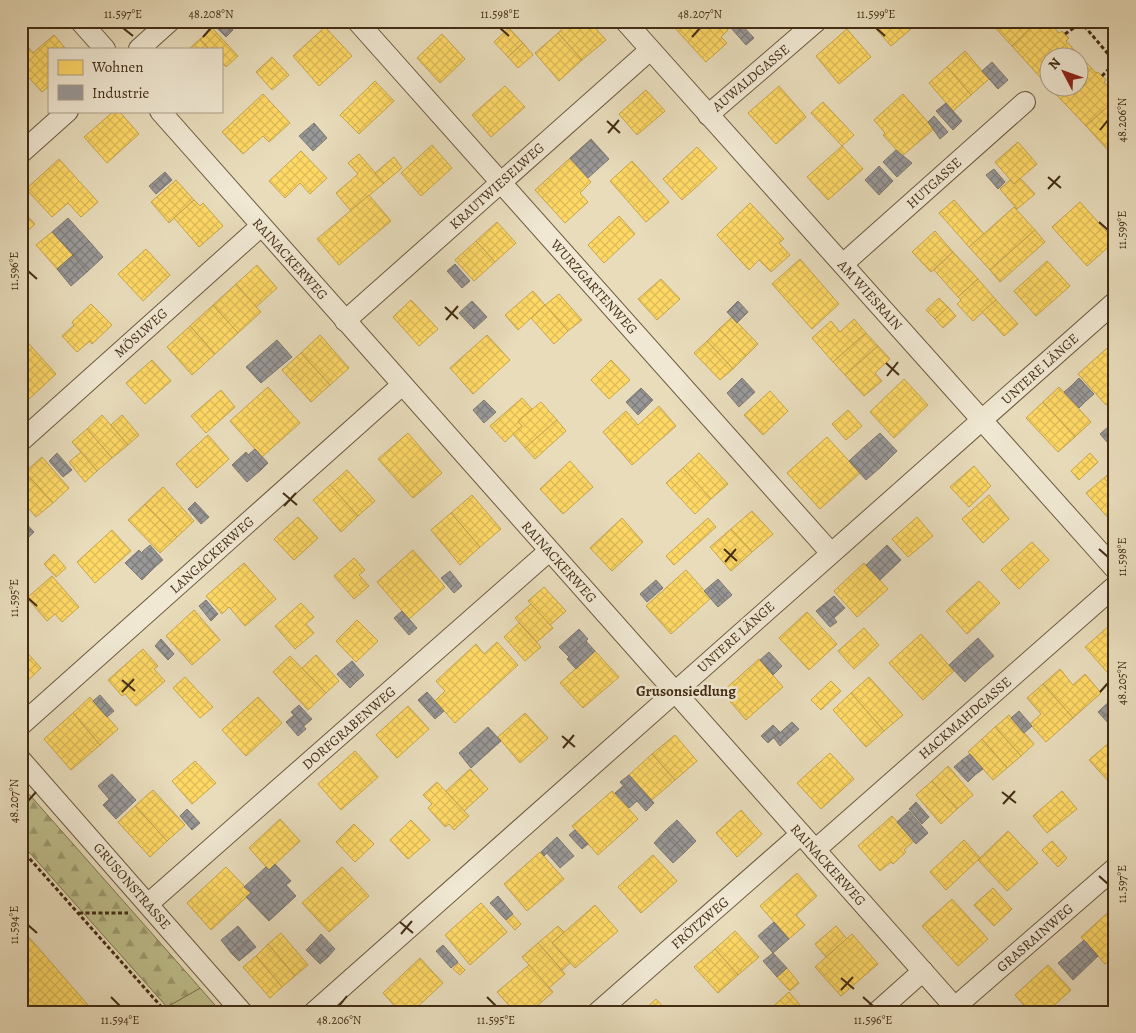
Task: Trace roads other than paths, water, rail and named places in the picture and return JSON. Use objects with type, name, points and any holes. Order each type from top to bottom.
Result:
[{"type":"street","points":[[80,21],[104,48]]},
{"type":"street","points":[[140,48],[170,21]]},
{"type":"street","name":"WURZGARTENWEG","points":[[357,21],[831,553]]},
{"type":"street","name":"AM WIESRAIN","points":[[625,21],[1115,569]]},
{"type":"street","name":"AUWALDGASSE","points":[[708,114],[818,21]]},
{"type":"street","name":"KRAUTWIESELWEG","points":[[345,321],[650,50]]},
{"type":"street","name":"HUTGASSE","points":[[843,264],[1025,102]]},
{"type":"street","points":[[21,153],[67,112]]},
{"type":"street","name":"RAINACKERWEG","points":[[161,112],[957,1009]]},
{"type":"street","name":"MÖSLWEG","points":[[21,441],[261,226]]},
{"type":"street","name":"UNTERE LÄNGE","points":[[314,1012],[1115,302]]},
{"type":"street","name":"LANGACKERWEG","points":[[21,725],[402,385]]},
{"type":"street","name":"DORFGRABENWEG","points":[[148,904],[549,551]]},
{"type":"street","name":"HACKMAHDGASSE","points":[[815,850],[1115,586]]},
{"type":"street","name":"GRUSONSTRASSE","points":[[21,760],[242,1012]]},
{"type":"street","name":"FRÖTZWEG","points":[[598,1012],[801,834]]},
{"type":"street","name":"GRASRAINWEG","points":[[957,1009],[1115,868]]},
{"type":"street","points":[[877,1012],[922,971]]},
{"type":"district","name":"Grusonsiedlung","points":[[686,691]]}]
